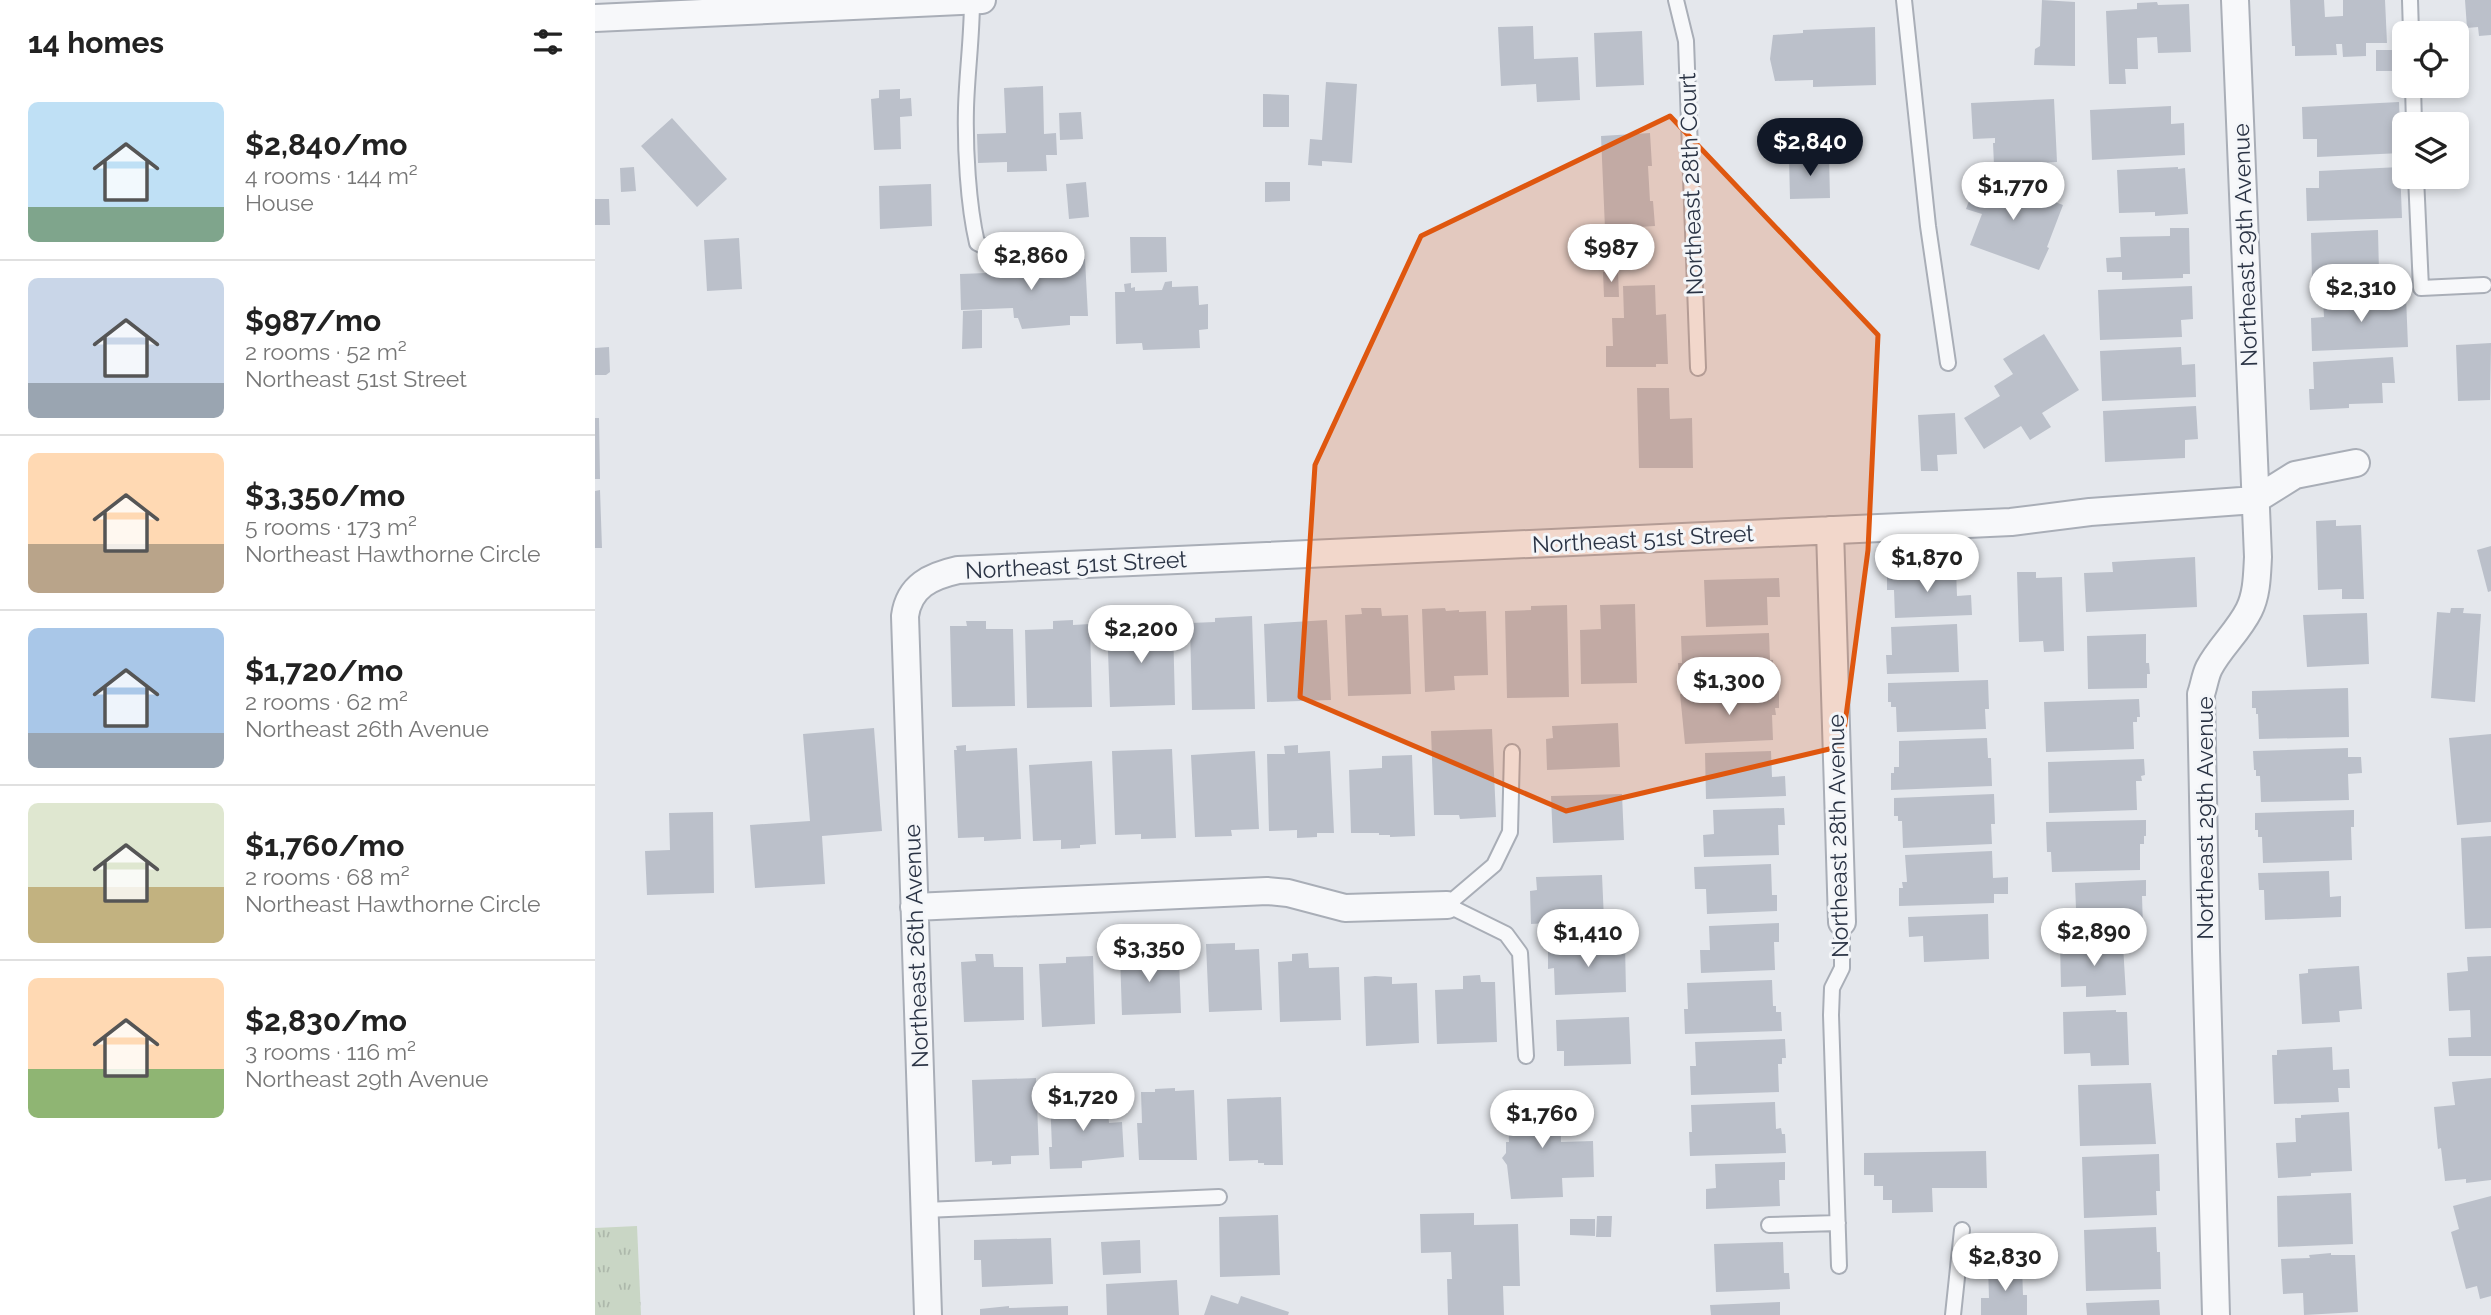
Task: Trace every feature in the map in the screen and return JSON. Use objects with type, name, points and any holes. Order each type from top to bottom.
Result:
[{"type":"street","points":[[595,18],[982,0]]},
{"type":"street","name":"Northeast 29th Avenue","points":[[2216,1315],[2201,694],[2208,670],[2251,608],[2257,583],[2235,0]]},
{"type":"street","name":"Northeast 51st Street","points":[[923,583],[958,570],[2011,522],[2090,512],[2255,500],[2295,475],[2356,463]]},
{"type":"street","name":"Northeast 28th Avenue","points":[[1829,530],[1842,922]]},
{"type":"street","name":"Northeast 26th Avenue","points":[[923,583],[908,601],[905,616],[928,1315]]},
{"type":"street","points":[[914,907],[1267,891],[1288,893],[1345,908],[1447,905]]},
{"type":"lane","name":"Northeast 28th Court","points":[[1676,0],[1686,41],[1697,368]]},
{"type":"lane","points":[[1904,0],[1928,226],[1948,363]]},
{"type":"lane","points":[[2410,0],[2410,21]]},
{"type":"lane","points":[[972,1],[972,42],[966,109],[971,217],[977,243],[989,249],[1006,250]]},
{"type":"lane","points":[[2417,189],[2421,288],[2484,285]]},
{"type":"lane","points":[[1511,752],[1510,832],[1494,865],[1447,905],[1506,934],[1520,953],[1526,1056]]},
{"type":"lane","name":"Northeast 28th Avenue","points":[[1839,1266],[1831,1015],[1832,988],[1842,968],[1842,922]]},
{"type":"lane","points":[[925,1210],[1219,1197]]},
{"type":"lane","points":[[1769,1225],[1838,1223]]},
{"type":"lane","points":[[1953,1315],[1962,1230]]},
{"type":"highlighted area","points":[[1670,116],[1878,335],[1868,550],[1842,746],[1566,811],[1300,697],[1315,465],[1421,236]]},
{"type":"green space","points":[[637,1226],[641,1315],[595,1315],[595,1228]]},
{"type":"building","points":[[2042,0],[2075,2],[2075,66],[2034,65],[2035,49],[2040,46]]},
{"type":"building","points":[[2290,0],[2324,0],[2325,17],[2343,16],[2343,0],[2385,0],[2387,43],[2366,43],[2366,56],[2343,57],[2342,44],[2336,44],[2337,55],[2295,56]]},
{"type":"building","points":[[2465,0],[2491,0],[2491,35],[2479,36],[2478,27],[2469,28],[2469,21],[2466,21]]},
{"type":"building","points":[[2157,2],[2158,5],[2189,4],[2191,52],[2158,53],[2157,37],[2137,38],[2138,69],[2125,69],[2126,84],[2109,84],[2106,11],[2137,9],[2137,3]]},
{"type":"building","points":[[1533,26],[1534,59],[1578,57],[1580,100],[1537,102],[1536,84],[1501,86],[1498,27]]},
{"type":"building","points":[[1875,27],[1876,85],[1813,87],[1813,80],[1775,81],[1770,59],[1773,35],[1803,33],[1803,30]]},
{"type":"building","points":[[1642,31],[1644,85],[1596,87],[1594,33]]},
{"type":"building","points":[[2376,50],[2392,50],[2392,71],[2376,71]]},
{"type":"building","points":[[1326,82],[1357,84],[1352,163],[1322,161],[1322,166],[1308,165],[1310,139],[1322,140]]},
{"type":"building","points":[[1043,86],[1044,134],[1056,133],[1057,155],[1046,155],[1047,171],[1007,172],[1007,162],[978,163],[977,134],[1006,133],[1004,88]]},
{"type":"building","points":[[900,89],[900,99],[911,98],[912,116],[900,117],[901,149],[874,150],[871,99],[879,98],[879,90]]},
{"type":"building","points":[[1263,94],[1289,95],[1289,127],[1263,127]]},
{"type":"building","points":[[2054,99],[2057,162],[1994,165],[1995,138],[1973,139],[1971,103]]},
{"type":"building","points":[[2399,102],[2399,112],[2392,112],[2392,153],[2317,157],[2317,139],[2303,139],[2302,107]]},
{"type":"building","points":[[2171,106],[2171,124],[2184,123],[2185,155],[2092,160],[2090,110]]},
{"type":"building","points":[[1081,112],[1083,139],[1060,140],[1059,113]]},
{"type":"building","points":[[672,118],[727,179],[697,207],[641,146]]},
{"type":"building","points":[[1650,133],[1652,166],[1648,166],[1655,226],[1605,229],[1601,136]]},
{"type":"building","points":[[1829,156],[1830,198],[1790,199],[1789,158]]},
{"type":"building","points":[[634,167],[636,191],[621,192],[620,168]]},
{"type":"building","points":[[2392,167],[2392,189],[2401,189],[2402,218],[2307,221],[2306,188],[2319,188],[2319,171]]},
{"type":"building","points":[[2185,168],[2188,214],[2155,216],[2155,212],[2119,213],[2117,170]]},
{"type":"building","points":[[1979,174],[2063,205],[2039,270],[1970,245],[1982,214],[1966,209]]},
{"type":"building","points":[[1086,182],[1089,217],[1069,219],[1066,184]]},
{"type":"building","points":[[1265,182],[1290,182],[1290,201],[1265,202]]},
{"type":"building","points":[[931,184],[932,226],[880,229],[879,186]]},
{"type":"building","points":[[595,199],[609,199],[610,225],[595,225]]},
{"type":"building","points":[[2170,228],[2189,228],[2190,274],[2183,274],[2183,278],[2122,280],[2122,272],[2107,272],[2106,258],[2121,257],[2120,237],[2170,236]]},
{"type":"building","points":[[2378,230],[2379,273],[2346,274],[2346,279],[2312,280],[2311,233]]},
{"type":"building","points":[[1130,237],[1166,237],[1167,272],[1131,273]]},
{"type":"building","points":[[739,238],[742,289],[707,291],[704,240]]},
{"type":"building","points":[[1085,259],[1088,316],[1070,316],[1070,325],[1022,329],[1018,318],[1014,318],[1013,308],[961,310],[960,274],[1013,272],[1012,262]]},
{"type":"building","points":[[1618,271],[1619,297],[1604,297],[1603,272]]},
{"type":"building","points":[[1172,281],[1172,287],[1198,286],[1199,305],[1208,304],[1208,329],[1199,330],[1200,348],[1143,350],[1142,343],[1116,344],[1115,292],[1125,292],[1124,284],[1131,283],[1131,288],[1135,287],[1135,291],[1162,290],[1165,282]]},
{"type":"building","points":[[1655,285],[1656,315],[1666,314],[1668,364],[1656,364],[1656,367],[1606,367],[1606,346],[1613,346],[1612,318],[1624,318],[1623,286]]},
{"type":"building","points":[[2192,286],[2193,319],[2181,320],[2182,337],[2100,340],[2098,290]]},
{"type":"building","points":[[2406,296],[2408,347],[2312,351],[2311,318],[2324,317],[2323,300]]},
{"type":"building","points":[[982,310],[982,348],[962,349],[963,311]]},
{"type":"building","points":[[2044,334],[2079,390],[2042,413],[2051,427],[2030,440],[2021,426],[1984,449],[1964,418],[2000,396],[1994,386],[2013,374],[2003,359]]},
{"type":"building","points":[[2491,343],[2490,400],[2458,401],[2456,345]]},
{"type":"building","points":[[609,347],[610,372],[606,375],[595,375],[595,348]]},
{"type":"building","points":[[2181,347],[2182,365],[2195,364],[2196,397],[2102,401],[2100,351]]},
{"type":"building","points":[[2393,357],[2395,383],[2382,383],[2383,403],[2349,404],[2349,408],[2310,410],[2309,389],[2314,389],[2313,362]]},
{"type":"building","points":[[1637,388],[1669,388],[1670,419],[1692,418],[1693,468],[1639,468]]},
{"type":"building","points":[[2196,406],[2198,439],[2185,440],[2185,458],[2105,462],[2103,411]]},
{"type":"building","points":[[1955,413],[1957,454],[1937,455],[1938,471],[1921,471],[1918,415]]},
{"type":"building","points":[[595,418],[599,418],[600,479],[595,479]]},
{"type":"building","points":[[600,490],[602,548],[595,548],[595,491]]},
{"type":"building","points":[[2336,520],[2336,526],[2361,525],[2364,599],[2342,599],[2342,589],[2318,590],[2316,521]]},
{"type":"building","points":[[2491,546],[2491,591],[2488,592],[2477,550]]},
{"type":"building","points":[[2195,557],[2197,607],[2086,612],[2084,573],[2113,572],[2112,562]]},
{"type":"building","points":[[1956,569],[1957,596],[1971,595],[1972,615],[1895,618],[1894,590],[1887,590],[1887,571]]},
{"type":"building","points":[[2017,572],[2036,572],[2036,578],[2062,577],[2064,651],[2044,652],[2043,641],[2019,642]]},
{"type":"building","points":[[1779,578],[1780,597],[1767,597],[1768,625],[1706,627],[1704,580]]},
{"type":"building","points":[[1635,604],[1637,683],[1581,684],[1580,630],[1601,629],[1600,605]]},
{"type":"building","points":[[1567,605],[1569,697],[1507,698],[1505,611],[1531,610],[1531,606]]},
{"type":"building","points":[[1361,608],[1381,608],[1382,616],[1408,615],[1411,694],[1348,696],[1345,615],[1362,614]]},
{"type":"building","points":[[1445,608],[1446,611],[1459,612],[1486,611],[1488,675],[1454,676],[1455,690],[1425,692],[1422,609]]},
{"type":"building","points":[[2451,608],[2464,608],[2463,613],[2481,614],[2475,702],[2431,698],[2437,612],[2450,613]]},
{"type":"building","points":[[2367,613],[2369,664],[2307,667],[2303,615]]},
{"type":"building","points":[[1252,616],[1255,709],[1192,710],[1190,623],[1215,622],[1215,618]]},
{"type":"building","points":[[1073,620],[1073,625],[1090,624],[1092,707],[1027,708],[1025,630],[1053,629],[1053,621]]},
{"type":"building","points":[[1327,620],[1331,700],[1267,702],[1264,624]]},
{"type":"building","points":[[966,621],[986,621],[986,629],[1013,629],[1015,706],[952,707],[950,626],[967,626]]},
{"type":"building","points":[[1143,622],[1143,626],[1173,625],[1175,705],[1110,707],[1107,623]]},
{"type":"building","points":[[1957,624],[1959,672],[1887,674],[1886,655],[1892,655],[1891,627]]},
{"type":"building","points":[[1769,633],[1770,660],[1773,660],[1773,666],[1777,666],[1778,683],[1679,687],[1681,636]]},
{"type":"building","points":[[2146,634],[2146,663],[2149,663],[2150,674],[2147,674],[2147,688],[2088,689],[2087,636]]},
{"type":"building","points":[[1988,680],[1989,709],[1985,709],[1986,729],[1897,732],[1896,707],[1891,707],[1891,702],[1888,702],[1888,683]]},
{"type":"building","points":[[2348,688],[2349,737],[2259,739],[2258,714],[2256,708],[2252,708],[2252,691]]},
{"type":"building","points":[[1779,691],[1779,708],[1775,708],[1776,715],[1772,715],[1773,740],[1685,744],[1680,694]]},
{"type":"building","points":[[2139,699],[2140,717],[2137,717],[2137,722],[2133,722],[2134,749],[2046,752],[2044,702]]},
{"type":"building","points":[[1618,723],[1620,767],[1547,770],[1546,739],[1553,738],[1552,726]]},
{"type":"building","points":[[874,728],[882,831],[822,836],[825,884],[755,888],[750,825],[810,821],[803,734]]},
{"type":"building","points":[[1492,729],[1496,817],[1460,819],[1459,815],[1434,815],[1431,731]]},
{"type":"building","points":[[2491,734],[2491,822],[2457,825],[2449,738]]},
{"type":"building","points":[[1987,738],[1992,786],[1891,790],[1891,773],[1894,773],[1894,767],[1899,767],[1899,741]]},
{"type":"building","points":[[966,745],[966,751],[1017,748],[1021,839],[984,841],[984,837],[958,838],[954,750],[957,750],[956,746]]},
{"type":"building","points":[[1298,745],[1298,753],[1330,751],[1334,833],[1317,833],[1317,837],[1297,838],[1297,830],[1269,831],[1267,754],[1285,754],[1284,746]]},
{"type":"building","points":[[2348,748],[2348,757],[2361,757],[2362,773],[2348,774],[2349,800],[2261,802],[2260,776],[2256,776],[2254,770],[2253,751]]},
{"type":"building","points":[[1172,749],[1176,838],[1141,839],[1141,834],[1115,835],[1112,751]]},
{"type":"building","points":[[1255,751],[1259,829],[1231,830],[1232,836],[1195,837],[1191,755]]},
{"type":"building","points":[[1771,751],[1772,777],[1785,776],[1786,796],[1706,799],[1705,753]]},
{"type":"building","points":[[1412,755],[1415,836],[1390,837],[1379,833],[1351,833],[1349,770],[1382,768],[1382,756]]},
{"type":"building","points":[[2144,759],[2145,775],[2141,776],[2142,781],[2136,781],[2137,810],[2049,813],[2048,762]]},
{"type":"building","points":[[1092,761],[1096,844],[1061,849],[1061,840],[1033,841],[1029,765]]},
{"type":"building","points":[[1622,794],[1624,840],[1553,843],[1551,796]]},
{"type":"building","points":[[1994,794],[1995,824],[1991,824],[1992,844],[1903,848],[1902,821],[1898,821],[1898,816],[1894,816],[1894,798]]},
{"type":"building","points":[[1784,808],[1785,825],[1778,825],[1779,855],[1704,857],[1703,835],[1714,834],[1713,810]]},
{"type":"building","points":[[2354,810],[2354,827],[2351,827],[2352,860],[2263,863],[2262,837],[2258,837],[2258,830],[2255,830],[2255,813]]},
{"type":"building","points":[[713,812],[714,893],[647,895],[645,851],[670,850],[669,813]]},
{"type":"building","points":[[2146,820],[2144,844],[2140,844],[2140,870],[2052,872],[2051,852],[2047,852],[2046,822]]},
{"type":"building","points":[[2491,836],[2491,928],[2465,929],[2461,838]]},
{"type":"building","points":[[1992,851],[1993,878],[2008,877],[2008,894],[1994,894],[1994,903],[1899,906],[1899,888],[1903,888],[1902,882],[1907,882],[1905,855]]},
{"type":"building","points":[[1771,864],[1772,895],[1777,895],[1777,911],[1707,914],[1706,889],[1695,889],[1694,867]]},
{"type":"building","points":[[2329,871],[2330,897],[2341,896],[2341,917],[2265,920],[2264,890],[2259,890],[2258,873]]},
{"type":"building","points":[[1602,875],[1604,920],[1531,924],[1530,891],[1537,890],[1536,877]]},
{"type":"building","points":[[2146,880],[2146,896],[2142,896],[2143,927],[2066,931],[2065,910],[2076,909],[2075,883]]},
{"type":"building","points":[[1988,914],[1989,959],[1924,962],[1923,936],[1909,937],[1908,917]]},
{"type":"building","points":[[1779,923],[1779,942],[1774,942],[1775,970],[1701,973],[1700,950],[1710,950],[1709,926]]},
{"type":"building","points":[[1235,943],[1235,950],[1259,949],[1262,1010],[1209,1012],[1206,944]]},
{"type":"building","points":[[2112,943],[2112,946],[2123,945],[2126,995],[2086,997],[2086,986],[2061,987],[2060,944]]},
{"type":"building","points":[[1625,944],[1626,992],[1555,995],[1554,968],[1548,969],[1548,947]]},
{"type":"building","points":[[1133,947],[1151,947],[1152,961],[1179,960],[1181,1013],[1122,1015],[1120,955],[1133,955]]},
{"type":"building","points":[[1308,953],[1309,968],[1339,967],[1341,1020],[1280,1022],[1278,962],[1292,961],[1292,954]]},
{"type":"building","points":[[975,954],[993,954],[994,967],[1023,967],[1024,1020],[964,1022],[961,962],[976,961]]},
{"type":"building","points":[[1093,956],[1095,1024],[1042,1027],[1039,964],[1066,963],[1066,957]]},
{"type":"building","points":[[2491,956],[2491,1056],[2449,1056],[2448,1038],[2471,1037],[2470,1010],[2449,1011],[2447,973],[2468,971],[2467,957]]},
{"type":"building","points":[[2359,966],[2362,1009],[2339,1011],[2340,1022],[2302,1024],[2299,974],[2308,973],[2308,969]]},
{"type":"building","points":[[1480,975],[1481,982],[1495,982],[1497,1042],[1437,1044],[1435,990],[1463,989],[1463,976]]},
{"type":"building","points":[[1364,977],[1392,977],[1392,984],[1417,983],[1419,1043],[1366,1046]]},
{"type":"building","points":[[1772,980],[1773,1006],[1776,1006],[1776,1012],[1781,1012],[1782,1031],[1685,1034],[1687,983]]},
{"type":"building","points":[[2063,1012],[2127,1012],[2129,1065],[2091,1066],[2090,1053],[2064,1054]]},
{"type":"building","points":[[1629,1017],[1631,1064],[1564,1066],[1564,1051],[1557,1051],[1556,1020]]},
{"type":"building","points":[[1785,1039],[1786,1058],[1782,1058],[1782,1064],[1778,1064],[1779,1092],[1691,1095],[1690,1066],[1696,1066],[1695,1042]]},
{"type":"building","points":[[2332,1047],[2333,1070],[2349,1069],[2350,1088],[2338,1088],[2339,1102],[2274,1104],[2272,1055],[2277,1055],[2277,1050]]},
{"type":"building","points":[[1036,1078],[1039,1155],[1011,1156],[1011,1164],[975,1162],[972,1080]]},
{"type":"building","points":[[2491,1078],[2491,1180],[2466,1183],[2466,1179],[2445,1181],[2441,1148],[2438,1149],[2434,1107],[2455,1105],[2452,1082]]},
{"type":"building","points":[[2151,1083],[2156,1144],[2080,1146],[2078,1085]]},
{"type":"building","points":[[1175,1088],[1175,1091],[1194,1090],[1197,1160],[1139,1160],[1137,1123],[1142,1123],[1141,1092]]},
{"type":"building","points":[[1281,1097],[1283,1165],[1264,1165],[1258,1163],[1258,1160],[1229,1161],[1227,1099]]},
{"type":"building","points":[[1560,1097],[1561,1142],[1593,1141],[1594,1177],[1562,1178],[1563,1197],[1511,1199],[1507,1165],[1502,1158],[1506,1153],[1506,1142],[1509,1142],[1507,1098]]},
{"type":"building","points":[[1107,1098],[1109,1123],[1122,1122],[1124,1157],[1082,1161],[1082,1168],[1050,1169],[1050,1099]]},
{"type":"building","points":[[1775,1102],[1776,1129],[1781,1128],[1782,1134],[1785,1134],[1786,1153],[1690,1156],[1691,1105]]},
{"type":"building","points":[[2349,1112],[2352,1171],[2278,1178],[2276,1143],[2296,1142],[2295,1118],[2301,1118],[2301,1115]]},
{"type":"building","points":[[1986,1151],[1987,1188],[1932,1188],[1933,1212],[1892,1213],[1892,1200],[1883,1200],[1883,1186],[1874,1186],[1874,1175],[1864,1175],[1864,1153]]},
{"type":"building","points":[[2159,1154],[2160,1191],[2156,1191],[2157,1215],[2084,1218],[2082,1157]]},
{"type":"building","points":[[1785,1162],[1785,1180],[1779,1180],[1780,1206],[1706,1209],[1706,1189],[1716,1188],[1715,1164]]},
{"type":"building","points":[[2351,1193],[2353,1244],[2278,1247],[2277,1196]]},
{"type":"building","points":[[2491,1196],[2491,1296],[2480,1299],[2477,1286],[2466,1289],[2451,1232],[2459,1229],[2453,1206]]},
{"type":"building","points":[[1474,1213],[1474,1225],[1518,1224],[1520,1286],[1503,1286],[1504,1315],[1448,1315],[1447,1279],[1452,1279],[1451,1252],[1421,1253],[1420,1214]]},
{"type":"building","points":[[1278,1215],[1280,1275],[1220,1277],[1219,1217]]},
{"type":"building","points":[[1597,1216],[1612,1216],[1611,1237],[1596,1237]]},
{"type":"building","points":[[1570,1219],[1595,1219],[1595,1236],[1570,1235]]},
{"type":"building","points":[[2156,1227],[2161,1289],[2086,1291],[2084,1230]]},
{"type":"building","points":[[1051,1238],[1053,1284],[982,1287],[981,1260],[974,1260],[974,1240]]},
{"type":"building","points":[[1140,1240],[1141,1273],[1103,1275],[1101,1242]]},
{"type":"building","points":[[1783,1242],[1784,1273],[1789,1273],[1790,1289],[1716,1292],[1714,1244]]},
{"type":"building","points":[[2309,1255],[2355,1255],[2358,1312],[2304,1315],[2303,1293],[2283,1294],[2281,1259],[2310,1258]]},
{"type":"building","points":[[1988,1267],[2022,1267],[2027,1315],[1981,1315],[1981,1298],[1989,1298]]},
{"type":"building","points":[[1177,1280],[1179,1315],[1107,1315],[1106,1284]]},
{"type":"building","points":[[1211,1295],[1238,1304],[1241,1296],[1289,1312],[1288,1315],[1204,1315]]},
{"type":"building","points":[[2159,1300],[2160,1315],[2087,1315],[2086,1303]]},
{"type":"building","points":[[1780,1302],[1780,1315],[1711,1315],[1710,1305]]},
{"type":"building","points":[[1068,1306],[1068,1315],[980,1315],[980,1309]]}]
